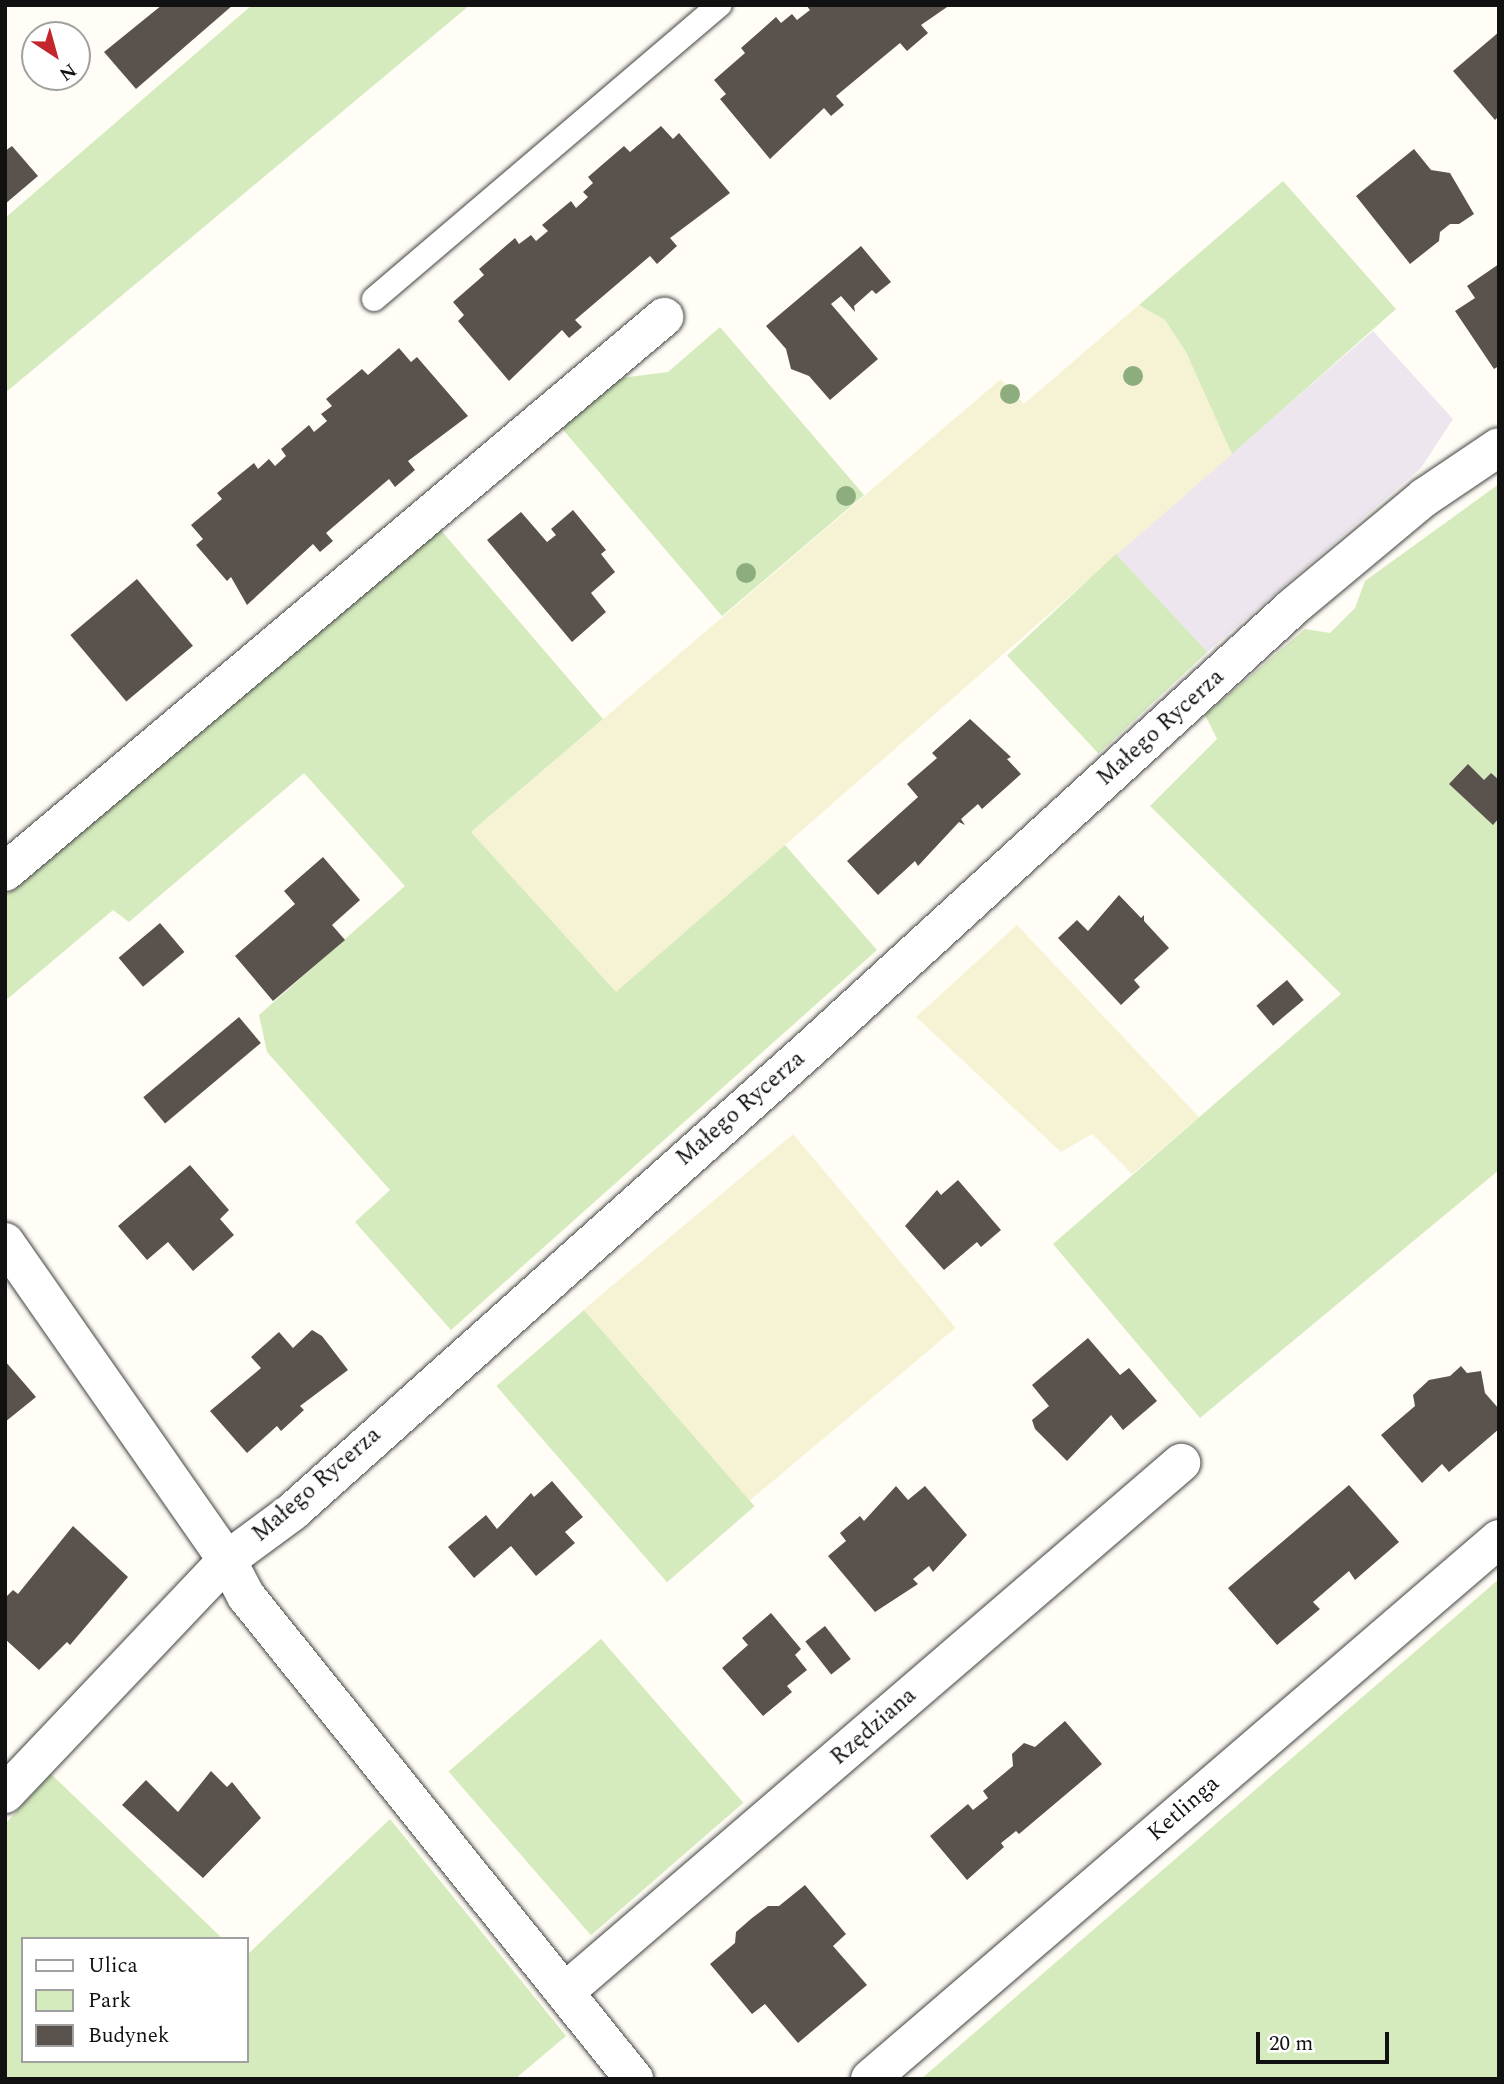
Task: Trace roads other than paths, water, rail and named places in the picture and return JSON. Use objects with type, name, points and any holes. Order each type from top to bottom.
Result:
[{"type":"street","points":[[5,872],[664,317]]},
{"type":"street","name":"Małego Rycerza","points":[[5,1794],[227,1560],[292,1512],[813,1046],[1294,606],[1425,497],[1499,447]]},
{"type":"street","points":[[5,1242],[227,1560],[246,1596],[634,2079]]},
{"type":"street","name":"Rzędziana","points":[[566,1991],[1181,1463]]},
{"type":"street","name":"Ketlinga","points":[[870,2079],[1499,1539]]},
{"type":"lane","points":[[374,299],[720,5]]}]
